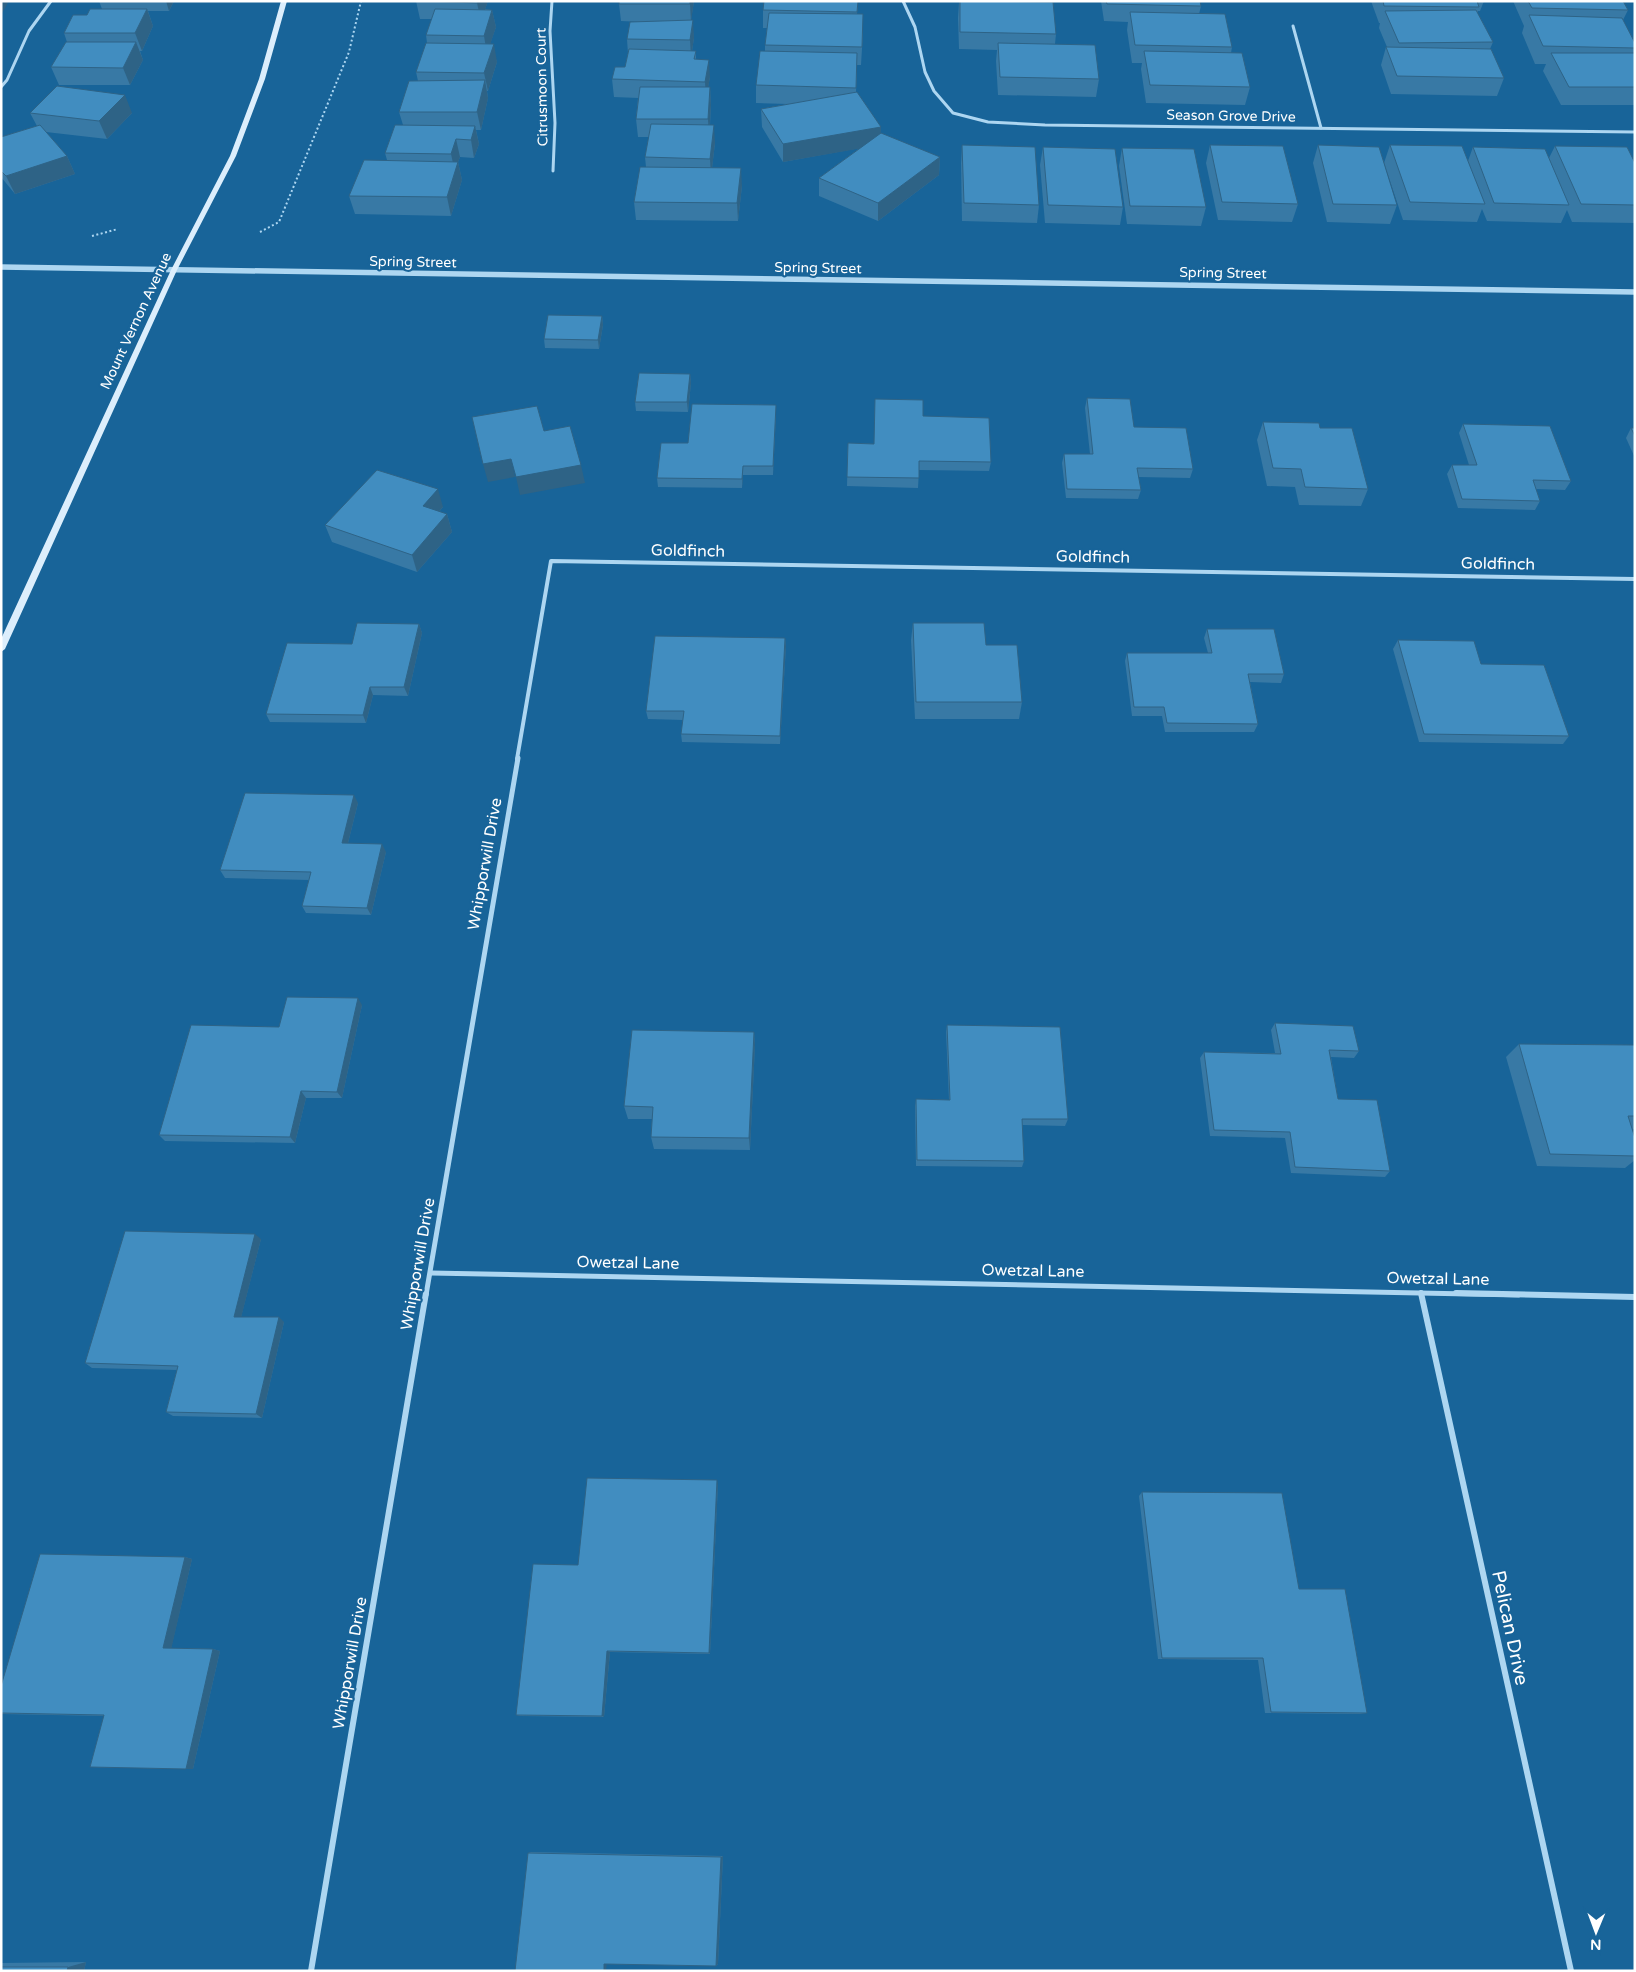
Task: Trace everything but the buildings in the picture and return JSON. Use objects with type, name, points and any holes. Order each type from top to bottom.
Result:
[{"type":"main road","name":"Mount Vernon Avenue","points":[[1,649],[174,270],[233,156],[262,79],[284,1]]},
{"type":"street","points":[[1,87],[7,80],[29,31],[51,1]]},
{"type":"street","name":"Citrusmoon Court","points":[[552,1],[550,31],[555,123],[552,171]]},
{"type":"street","name":"Season Grove Drive","points":[[903,1],[915,27],[925,72],[934,91],[953,112],[988,122],[1635,132]]},
{"type":"street","points":[[1294,26],[1321,128]]},
{"type":"street","name":"Spring Street","points":[[1,268],[1635,292]]},
{"type":"street","name":"Goldfinch","points":[[550,561],[1635,579]]},
{"type":"street","name":"Whipporwill Drive","points":[[311,1971],[431,1273],[550,561]]},
{"type":"street","name":"Owetzal Lane","points":[[431,1273],[1635,1297]]},
{"type":"street","name":"Pelican Drive","points":[[1421,1293],[1571,1971]]},
{"type":"path","points":[[260,232],[279,222],[289,200],[349,52],[361,1]]}]
